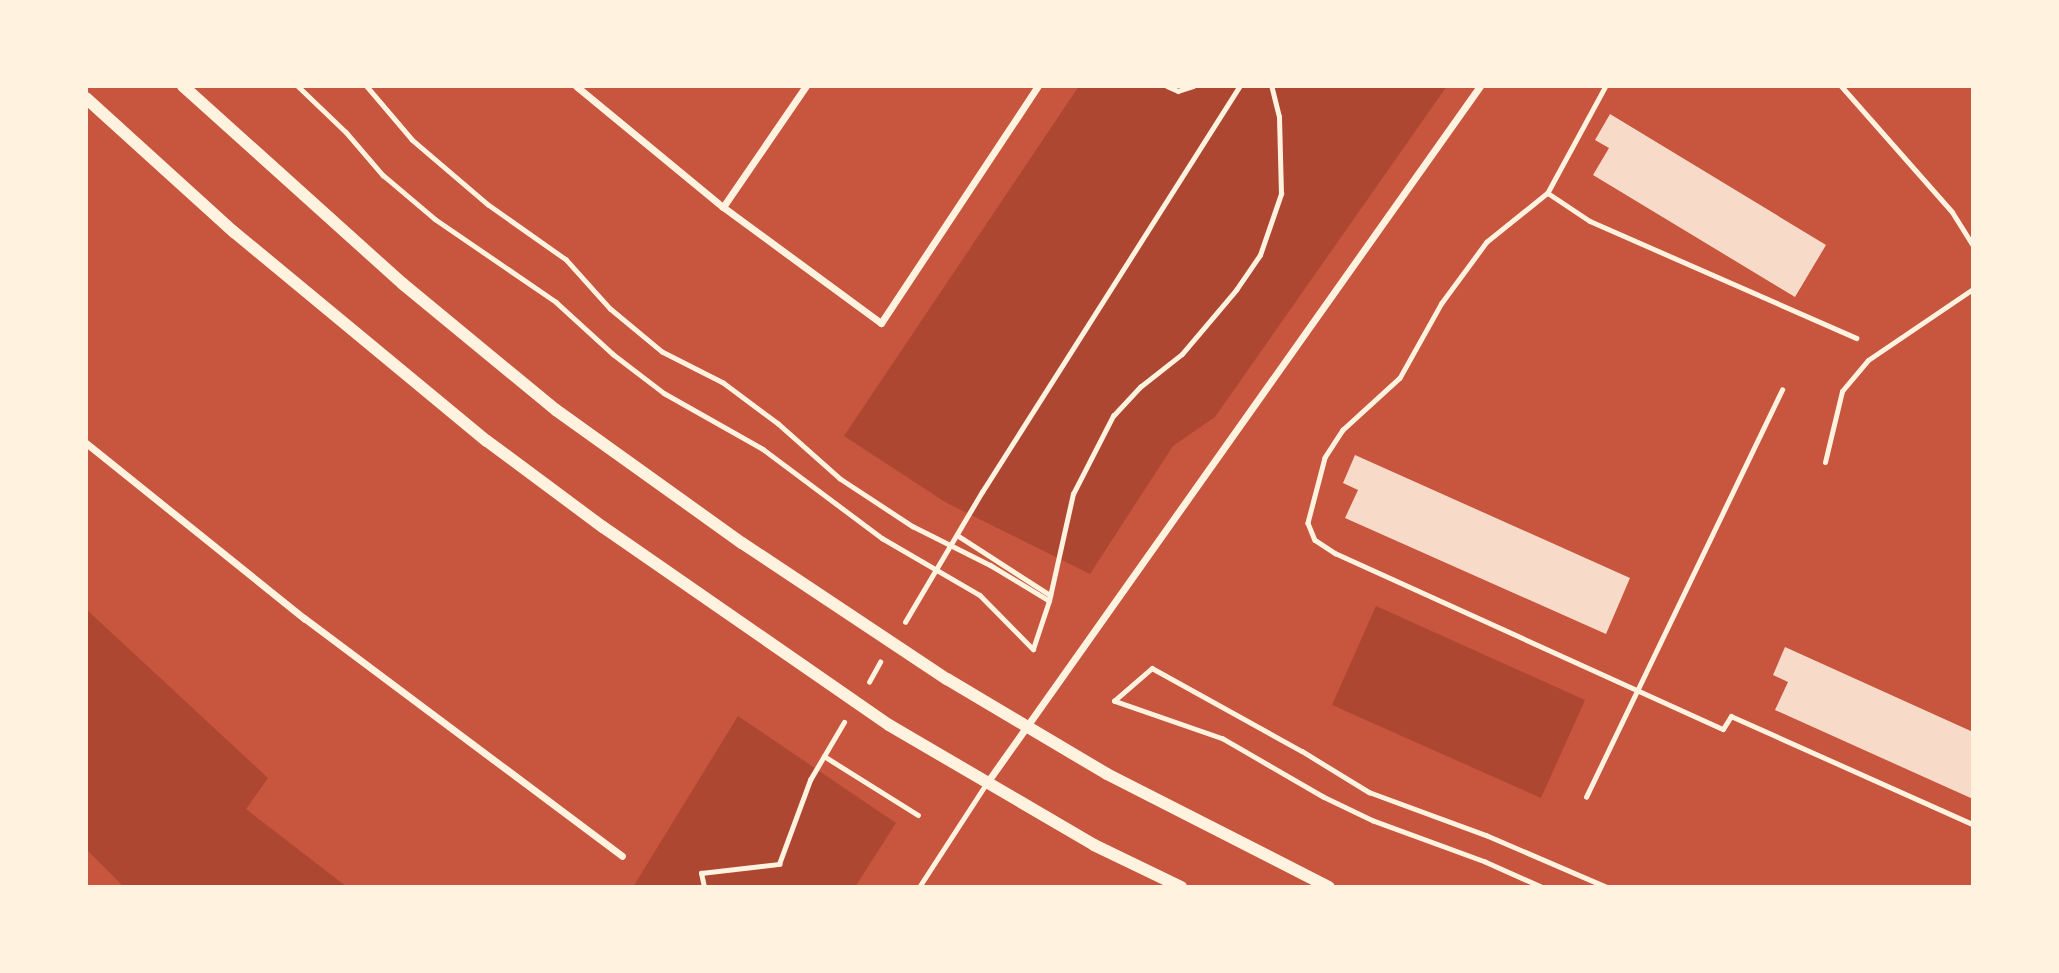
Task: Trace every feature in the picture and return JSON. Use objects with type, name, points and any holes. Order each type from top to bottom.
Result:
[{"type":"street","points":[[183,86],[258,157],[403,284],[556,410],[742,543],[947,679],[1107,774],[1329,887]]},
{"type":"street","points":[[576,86],[723,207],[881,323],[1038,86]]},
{"type":"street","points":[[723,207],[806,86]]},
{"type":"street","points":[[986,785],[1480,86]]},
{"type":"street","points":[[86,98],[233,232],[487,441],[603,527],[889,725],[986,785],[1094,845],[1181,887]]},
{"type":"street","points":[[86,443],[304,618],[622,856]]},
{"type":"lane","points":[[1841,86],[1952,212],[1973,246]]},
{"type":"lane","points":[[1825,462],[1842,391],[1868,360],[1973,289]]},
{"type":"lane","points":[[919,887],[986,785]]},
{"type":"path","points":[[298,86],[346,132],[383,175],[435,219],[556,302],[613,355],[664,393],[763,449],[882,538],[980,595],[1033,649],[1050,598],[1073,494],[1113,416],[1139,387],[1182,354],[1237,290],[1260,255],[1281,194],[1279,117],[1271,86]]},
{"type":"path","points":[[366,86],[412,140],[488,205],[566,260],[610,309],[662,352],[723,383],[778,424],[840,479],[913,527],[1050,598]]},
{"type":"path","points":[[1167,86],[1178,91],[1193,86]]},
{"type":"path","points":[[982,492],[1240,86]]},
{"type":"path","points":[[1606,86],[1548,193],[1487,242],[1442,303],[1400,378],[1343,430],[1325,458],[1308,523],[1315,540],[1335,553],[1723,729],[1731,716],[1973,824]]},
{"type":"path","points":[[1548,193],[1590,221],[1856,338]]},
{"type":"path","points":[[1586,797],[1782,390]]},
{"type":"path","points":[[957,535],[1050,598]]},
{"type":"path","points":[[1541,887],[1485,862],[1373,821],[1323,797],[1223,739],[1114,701],[1152,668],[1250,721],[1369,792],[1486,835],[1607,887]]},
{"type":"path","points":[[824,756],[918,815]]},
{"type":"path","points":[[704,887],[701,873],[779,864],[810,780]]},
{"type":"shaded area","points":[[1079,86],[1447,86],[1215,417],[1173,446],[1090,574],[945,502],[844,436]]},
{"type":"shaded area","points":[[1376,606],[1585,700],[1541,798],[1332,705]]},
{"type":"shaded area","points":[[86,609],[268,778],[246,809],[347,887],[124,887],[86,849]]},
{"type":"shaded area","points":[[738,716],[896,823],[855,887],[633,887]]},
{"type":"building","points":[[1610,114],[1826,245],[1795,297],[1593,175],[1609,148],[1595,140]]},
{"type":"building","points":[[1355,455],[1630,578],[1606,634],[1345,518],[1358,490],[1343,483]]},
{"type":"building","points":[[1785,647],[1973,732],[1973,799],[1775,710],[1788,682],[1773,675]]}]
